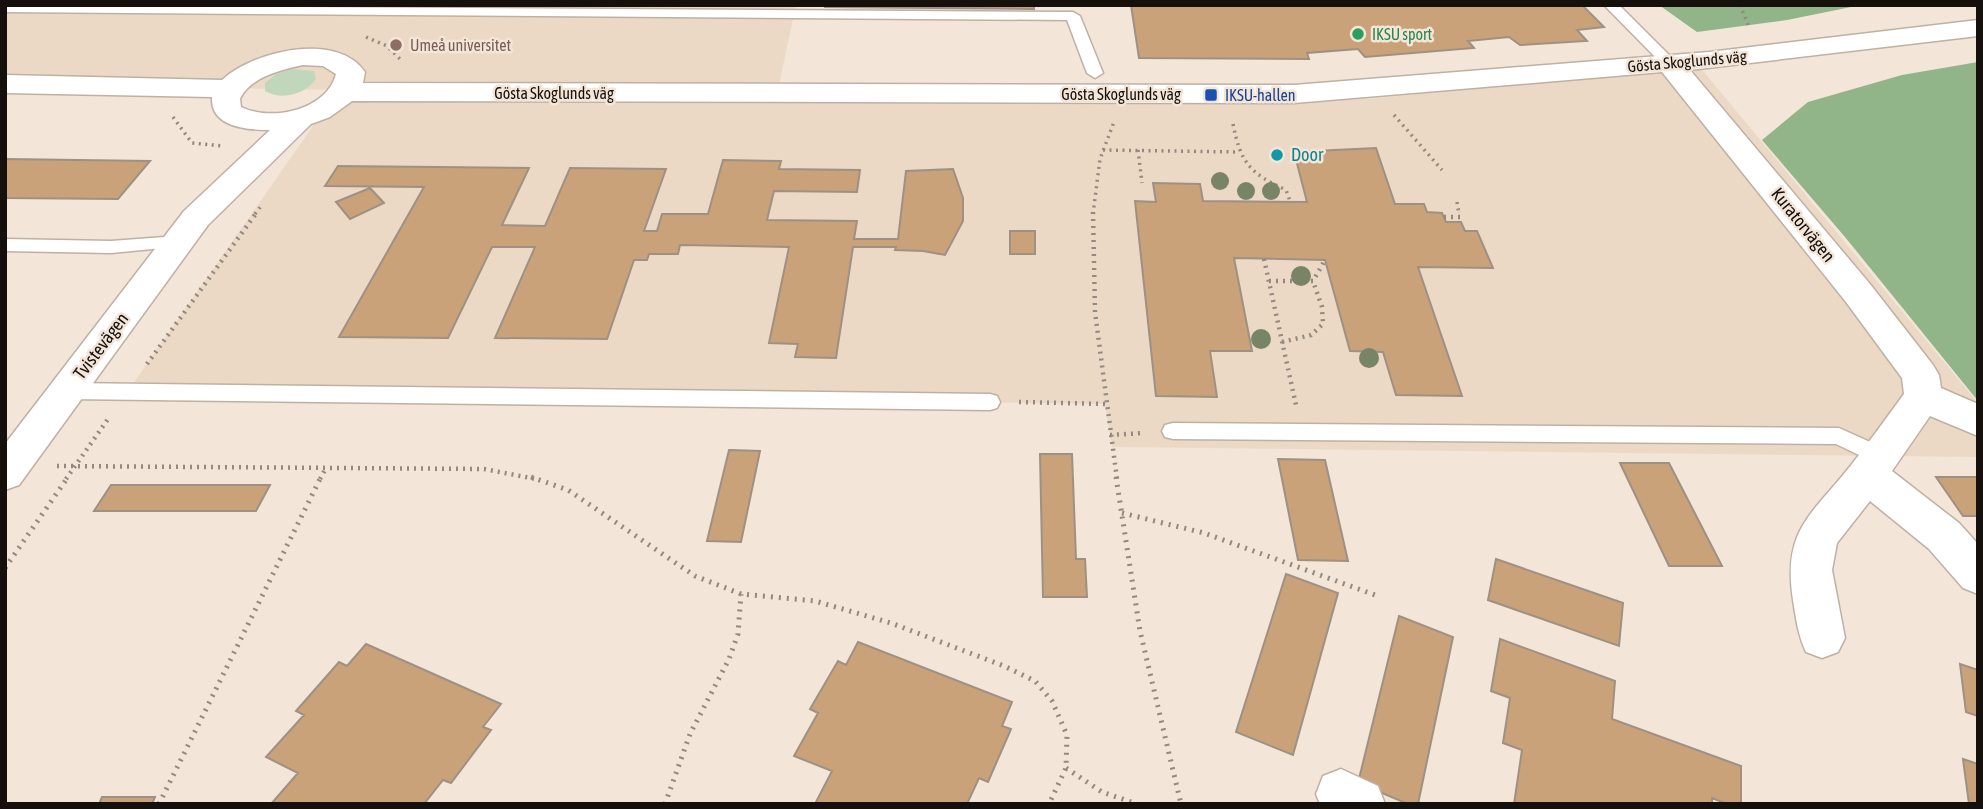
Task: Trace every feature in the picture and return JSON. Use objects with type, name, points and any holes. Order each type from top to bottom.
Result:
[{"type":"street","name":"Gösta Skoglunds väg","points":[[345,92],[1105,84],[1294,94],[1669,63],[1978,28]]},
{"type":"street","points":[[5,84],[247,121],[266,122],[300,118],[324,108],[345,92],[351,82],[351,72],[342,63],[323,57],[303,57],[264,66],[246,76],[230,117]]},
{"type":"street","name":"Kuratorvägen","points":[[1669,63],[1858,293],[1920,375],[1923,396]]},
{"type":"street","name":"Tvistevägen","points":[[187,230],[230,117]]},
{"type":"street","name":"Tvistevägen","points":[[14,453],[67,391],[187,230],[300,118]]},
{"type":"street","points":[[1822,638],[1810,570],[1817,537],[1923,396],[1978,421]]},
{"type":"street","points":[[1873,466],[1944,536],[1978,575]]},
{"type":"lane","points":[[1611,5],[1669,63]]},
{"type":"lane","points":[[5,8],[798,10],[1073,16],[1105,84]]},
{"type":"lane","points":[[5,245],[111,247],[187,230]]},
{"type":"lane","points":[[67,391],[990,402]]},
{"type":"lane","points":[[1173,431],[1839,436],[1873,466]]},
{"type":"path","points":[[1740,5],[1752,35]]},
{"type":"path","points":[[1105,84],[1118,115],[1103,150],[1096,176],[1093,229],[1096,313],[1105,404],[1142,646],[1181,804]]},
{"type":"path","points":[[1390,111],[1442,170]]},
{"type":"path","points":[[170,113],[192,143],[198,146],[230,117]]},
{"type":"path","points":[[1232,118],[1238,152],[1255,176],[1286,190],[1290,201]]},
{"type":"path","points":[[1103,150],[1238,152]]},
{"type":"path","points":[[1138,150],[1142,183]]},
{"type":"path","points":[[5,568],[265,200]]},
{"type":"path","points":[[1444,217],[1460,217],[1457,202]]},
{"type":"path","points":[[1264,259],[1301,432]]},
{"type":"path","points":[[1282,342],[1311,335],[1323,324],[1322,307],[1313,281],[1325,260]]},
{"type":"path","points":[[1269,281],[1313,281]]},
{"type":"path","points":[[990,402],[1105,404]]},
{"type":"path","points":[[14,453],[76,466],[484,469],[524,475],[568,490],[695,576],[741,594],[815,601],[891,623],[1004,666],[1035,681],[1052,701],[1067,735],[1066,768],[1049,804]]},
{"type":"path","points":[[159,804],[326,468]]},
{"type":"path","points":[[1122,513],[1204,533],[1375,595]]},
{"type":"path","points":[[665,804],[690,734],[729,659],[738,634],[741,594]]},
{"type":"path","points":[[1066,768],[1102,792],[1137,804]]},
{"type":"shaded area","points":[[5,5],[796,5],[777,94],[1111,102],[1369,99],[1699,66],[1978,403],[1978,457],[1112,447],[1105,404],[128,391],[338,90],[5,84]]},
{"type":"green space","points":[[1659,5],[1861,5],[1787,20],[1697,32]]},
{"type":"green space","points":[[1978,62],[1978,401],[1762,140],[1808,102],[1902,75]]},
{"type":"green space","points":[[293,69],[314,71],[316,79],[306,89],[286,96],[265,91],[265,83],[276,74]]},
{"type":"building","points":[[1034,5],[1034,9],[825,7]]},
{"type":"building","name":"IKSU sport","points":[[1131,5],[1582,5],[1604,27],[1577,30],[1587,41],[1520,45],[1509,37],[1468,41],[1474,48],[1365,57],[1358,49],[1307,53],[1309,59],[1139,58]]},
{"type":"building","points":[[1376,148],[1395,204],[1424,204],[1427,212],[1442,213],[1446,222],[1461,222],[1465,231],[1477,231],[1493,268],[1418,267],[1462,396],[1396,395],[1383,352],[1350,351],[1325,260],[1234,258],[1252,351],[1210,351],[1217,397],[1156,396],[1135,201],[1156,202],[1153,183],[1200,184],[1203,201],[1307,202],[1294,152]]},
{"type":"building","points":[[5,159],[150,161],[118,199],[5,198]]},
{"type":"building","points":[[723,160],[781,161],[779,169],[860,170],[857,192],[774,191],[767,220],[857,221],[854,239],[898,239],[906,171],[953,169],[963,198],[963,221],[945,255],[895,250],[896,247],[853,247],[836,358],[795,357],[798,344],[769,343],[789,247],[680,245],[678,254],[649,254],[647,260],[634,260],[607,339],[495,338],[535,247],[492,247],[448,338],[339,337],[424,187],[325,186],[338,166],[529,168],[502,225],[545,226],[570,168],[666,169],[644,231],[657,231],[662,214],[708,214]]},
{"type":"building","points":[[370,188],[384,203],[350,219],[336,202]]},
{"type":"building","points":[[1010,231],[1035,231],[1035,254],[1010,254]]},
{"type":"building","points":[[729,450],[760,451],[741,542],[707,541]]},
{"type":"building","points":[[1040,454],[1072,454],[1076,559],[1085,559],[1087,597],[1043,597]]},
{"type":"building","points":[[1278,459],[1325,460],[1348,561],[1298,560]]},
{"type":"building","points":[[1620,463],[1669,463],[1722,566],[1669,566]]},
{"type":"building","points":[[1936,477],[1978,477],[1978,516],[1963,516]]},
{"type":"building","points":[[111,485],[270,485],[256,511],[94,511]]},
{"type":"building","points":[[1496,559],[1623,603],[1619,646],[1488,600]]},
{"type":"building","points":[[1286,574],[1338,593],[1293,755],[1236,732]]},
{"type":"building","points":[[1399,616],[1453,637],[1418,804],[1408,804],[1358,783]]},
{"type":"building","points":[[1500,639],[1615,681],[1612,719],[1741,766],[1741,804],[1727,804],[1712,798],[1712,804],[1514,804],[1522,750],[1503,743],[1510,698],[1491,691]]},
{"type":"building","points":[[858,642],[1012,702],[1002,726],[1011,729],[988,782],[979,778],[967,804],[815,804],[832,771],[794,756],[818,713],[810,709],[838,661],[846,665]]},
{"type":"building","points":[[366,644],[501,704],[483,727],[491,730],[451,783],[443,780],[424,804],[271,804],[298,773],[266,757],[304,715],[296,711],[339,662],[347,666]]},
{"type":"building","points":[[1960,664],[1978,670],[1978,716],[1966,712]]},
{"type":"building","points":[[1963,759],[1978,764],[1978,804],[1969,804]]},
{"type":"building","points":[[102,797],[155,797],[152,804],[99,804]]},
{"type":"place","name":"IKSU sport","points":[[1358,34]]},
{"type":"place","name":"Umeå universitet","points":[[396,45]]},
{"type":"place","name":"IKSU-hallen","points":[[1211,95]]},
{"type":"place","name":"Door","points":[[1277,155]]}]
